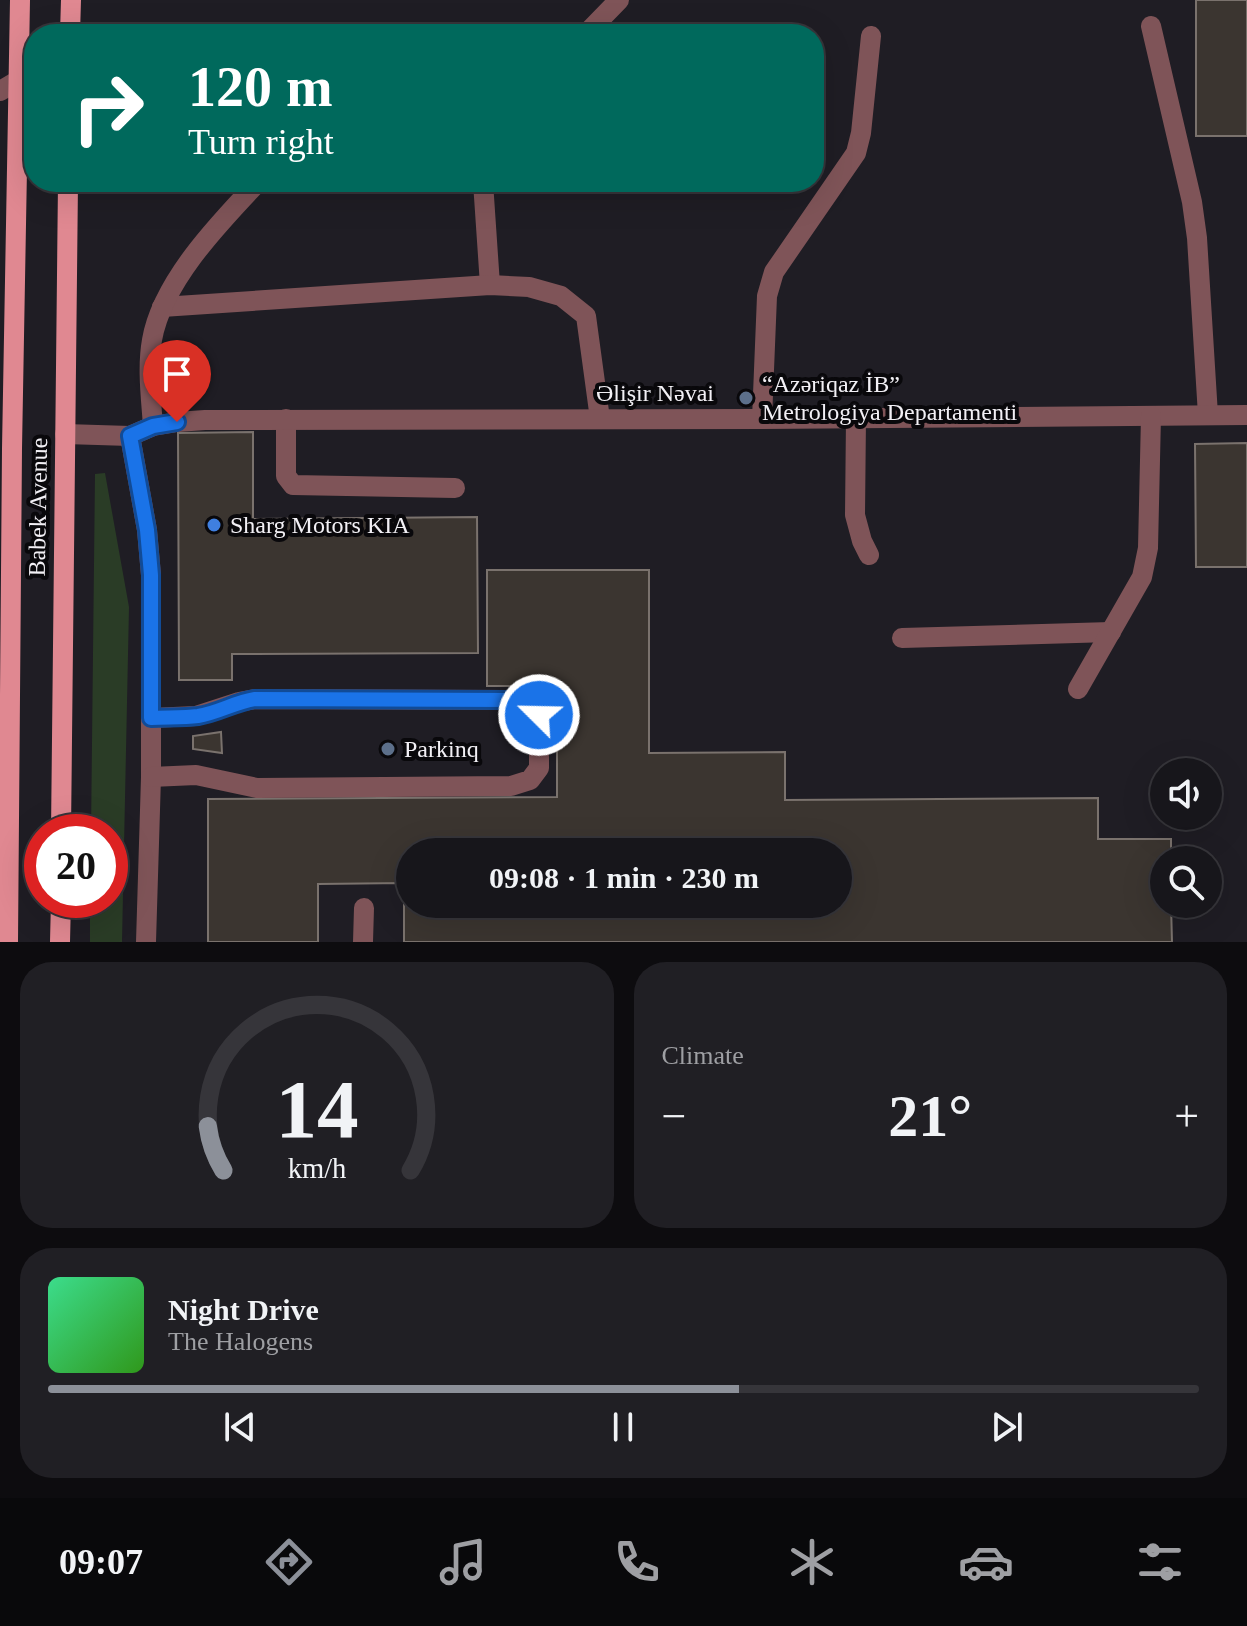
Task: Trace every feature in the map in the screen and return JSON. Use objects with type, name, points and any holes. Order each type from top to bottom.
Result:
[{"type":"main road","name":"Babek Avenue","points":[[8,942],[6,522],[20,0]]},
{"type":"main road","points":[[70,24],[71,0]]},
{"type":"main road","name":"Babek Avenue","points":[[61,814],[68,192]]},
{"type":"main road","points":[[60,942],[61,918]]},
{"type":"street","points":[[596,24],[619,0]]},
{"type":"street","points":[[1151,26],[1192,202],[1208,415]]},
{"type":"street","points":[[762,419],[767,296],[774,272],[856,153],[861,133],[871,36]]},
{"type":"street","points":[[0,91],[19,80]]},
{"type":"street","points":[[153,426],[149,372],[152,338],[162,307],[193,255],[249,192]]},
{"type":"street","points":[[484,192],[490,285]]},
{"type":"street","points":[[162,307],[490,285],[529,287],[561,296],[586,316],[600,419]]},
{"type":"street","name":"Əlişir Nəvai","points":[[65,434],[130,436],[153,426],[205,420],[1247,415]]},
{"type":"street","points":[[1078,689],[1142,577],[1148,548],[1151,416]]},
{"type":"street","points":[[856,418],[855,515],[869,555]]},
{"type":"street","points":[[286,419],[286,476],[293,485],[455,488]]},
{"type":"street","points":[[130,436],[147,530],[151,575],[151,777],[146,942]]},
{"type":"street","points":[[902,638],[1111,632]]},
{"type":"street","points":[[151,718],[196,716],[255,699],[513,700],[530,705],[539,715],[539,768],[530,780],[511,786],[257,788],[196,775],[151,777]]},
{"type":"street","points":[[363,942],[364,908]]},
{"type":"green space","points":[[105,473],[129,607],[125,814],[91,814],[95,474]]},
{"type":"green space","points":[[90,918],[123,918],[122,942],[90,942]]},
{"type":"building","points":[[1196,0],[1247,0],[1247,136],[1196,136]]},
{"type":"building","points":[[253,432],[253,519],[477,517],[478,653],[232,654],[232,680],[179,680],[178,433]]},
{"type":"building","points":[[1247,443],[1247,567],[1196,567],[1195,444]]},
{"type":"building","points":[[487,570],[649,570],[649,753],[785,752],[785,800],[1098,798],[1098,839],[1171,839],[1171,846],[1150,846],[1150,918],[1171,918],[1172,942],[404,942],[404,918],[852,918],[852,838],[396,838],[396,883],[318,884],[318,942],[208,942],[208,799],[557,797],[557,686],[487,686]]},
{"type":"building","points":[[221,732],[222,753],[193,749],[193,736]]},
{"type":"place","name":"“Azəriqaz İB” Metrologiya Departamenti","points":[[746,398]]},
{"type":"place","name":"Sharg Motors KIA","points":[[214,525]]},
{"type":"place","name":"Parkinq","points":[[388,749]]},
{"type":"route","points":[[177,422],[153,426],[130,436],[147,530],[151,575],[151,718],[196,716],[255,699],[513,700],[530,705],[539,715]]}]
